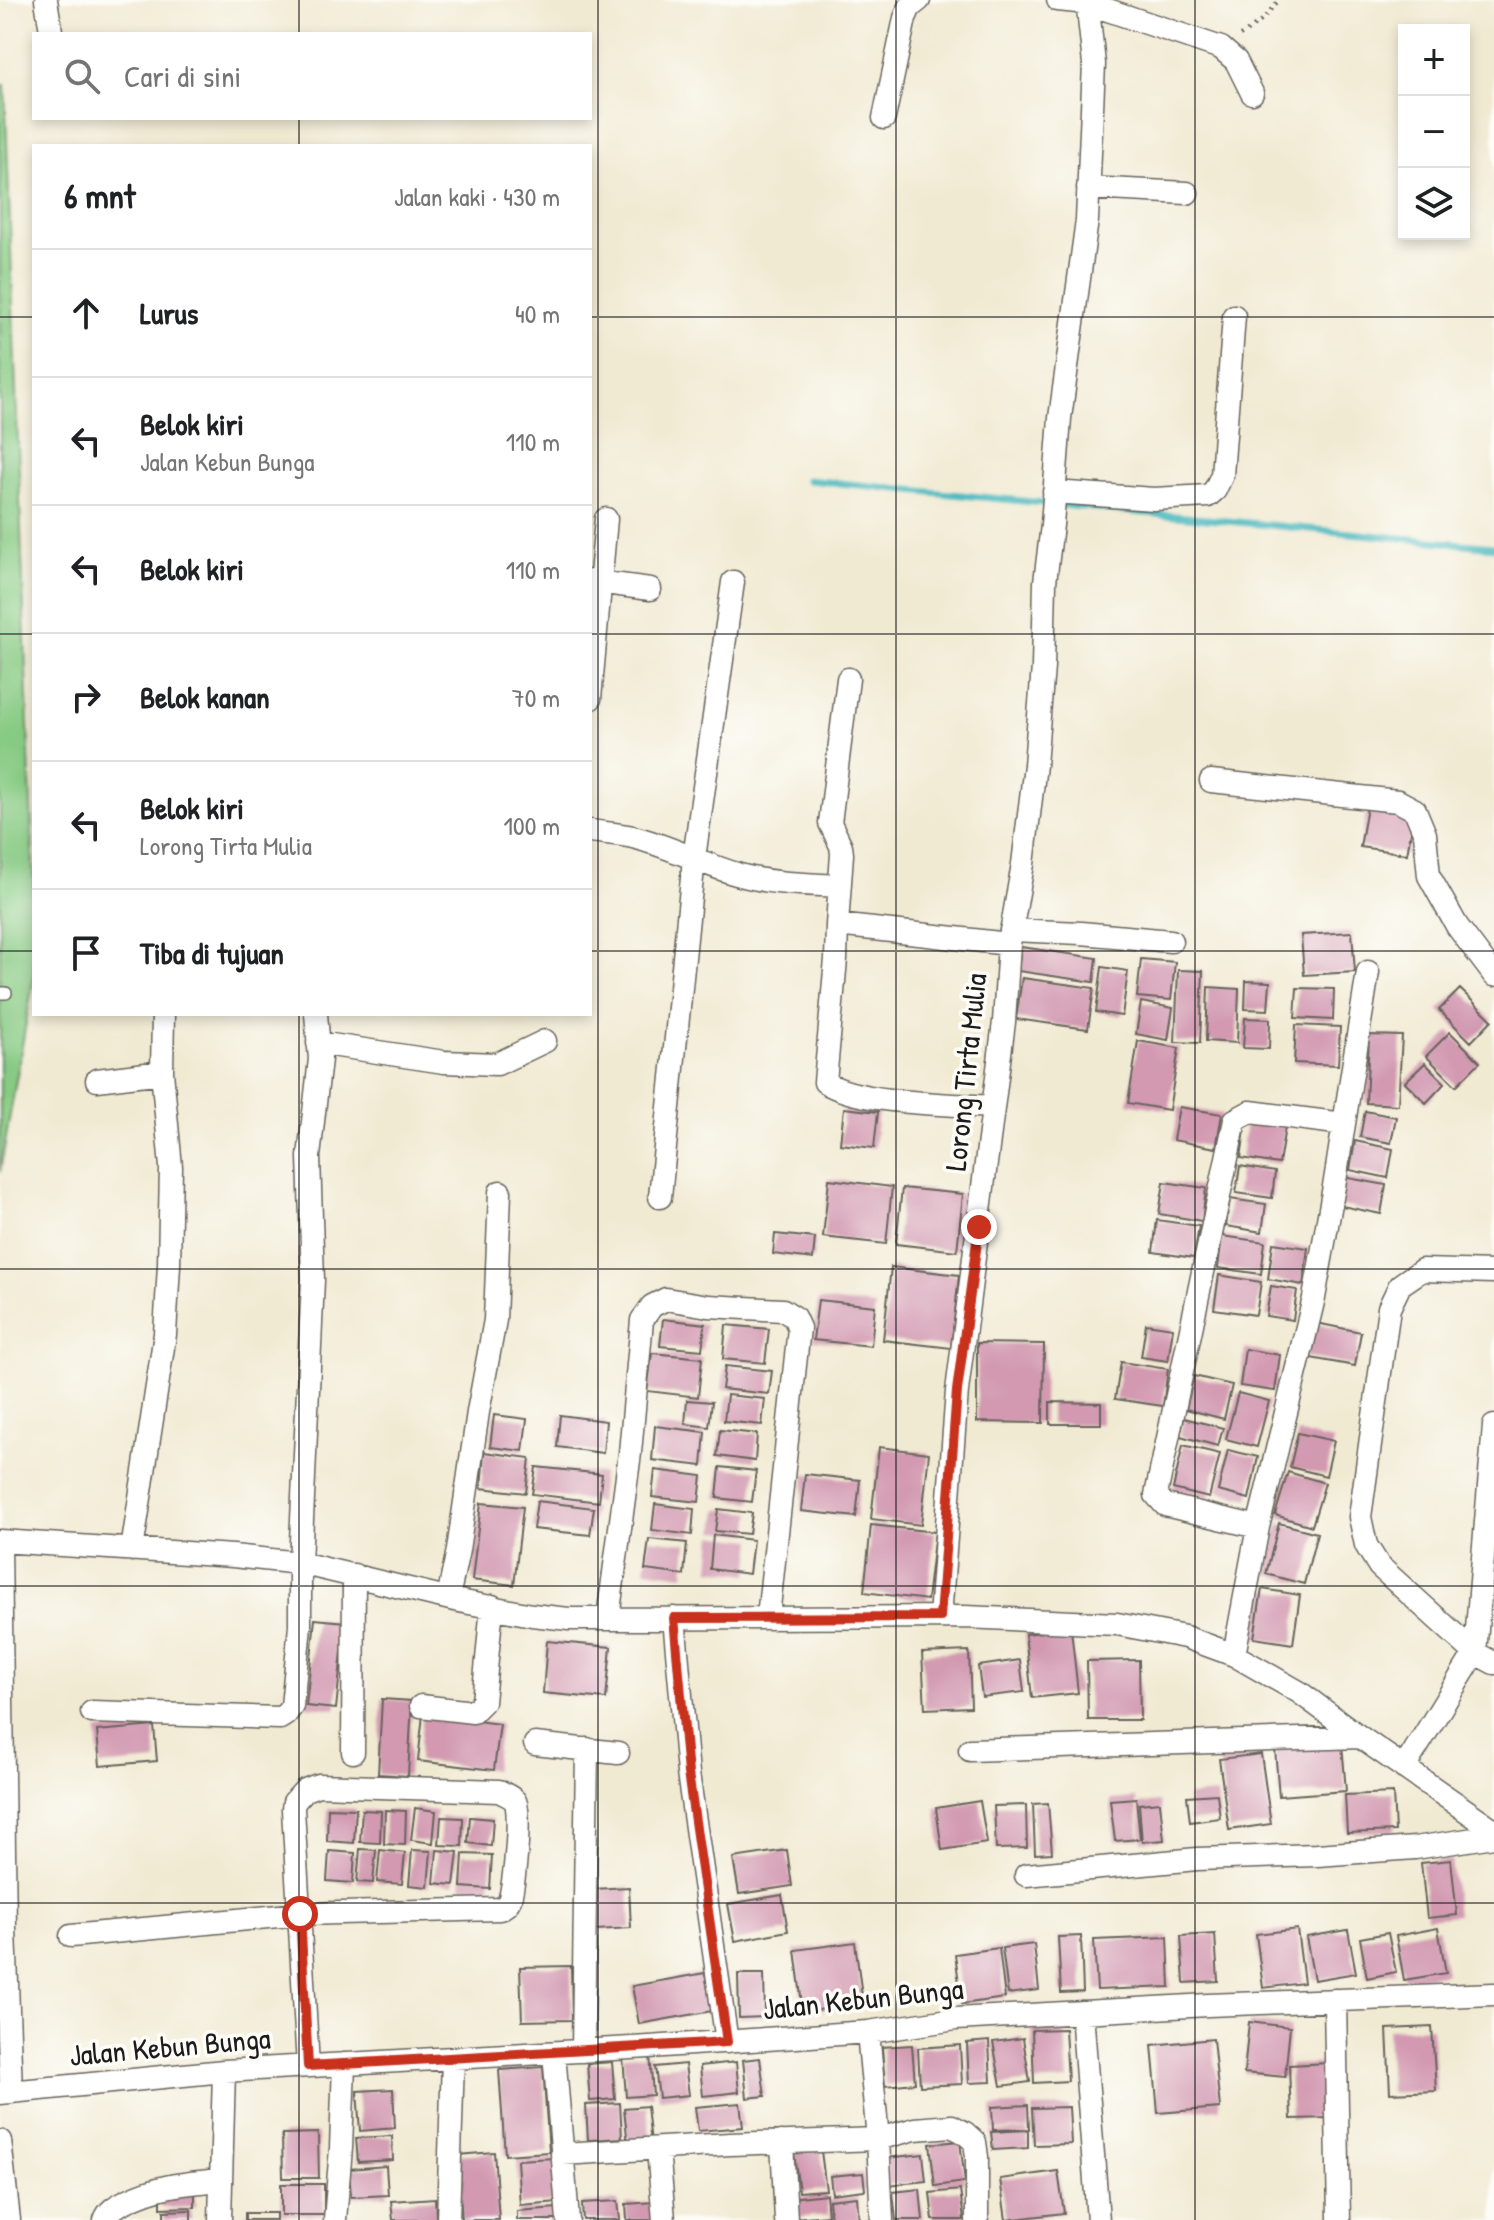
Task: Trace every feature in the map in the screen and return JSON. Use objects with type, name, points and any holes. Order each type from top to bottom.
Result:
[{"type":"street","points":[[46,0],[51,31]]},
{"type":"street","points":[[884,118],[905,18],[910,7],[919,0]]},
{"type":"street","points":[[1058,0],[1087,2],[1221,48],[1236,61],[1252,93]]},
{"type":"street","name":"Lorong Tirta Mulia","points":[[940,1617],[957,1391],[1004,1022],[1010,937],[1035,765],[1043,667],[1045,582],[1060,418],[1087,220],[1094,64],[1087,2]]},
{"type":"street","points":[[1088,188],[1187,193]]},
{"type":"street","points":[[1054,494],[1154,499],[1208,496],[1215,490],[1222,475],[1234,316]]},
{"type":"street","points":[[592,652],[595,582],[606,519]]},
{"type":"street","points":[[595,582],[650,589]]},
{"type":"street","points":[[660,1197],[694,858],[733,582]]},
{"type":"street","points":[[848,679],[830,823],[841,846],[836,959],[825,1082],[851,1093],[893,1100],[992,1107]]},
{"type":"street","points":[[1211,781],[1398,801],[1415,810],[1425,834],[1429,876],[1457,926],[1494,975]]},
{"type":"street","points":[[592,831],[633,837],[743,876],[782,883],[839,886]]},
{"type":"street","points":[[837,925],[1010,937],[1081,933],[1171,941]]},
{"type":"street","points":[[1234,1655],[1258,1527],[1314,1298],[1368,972]]},
{"type":"street","points":[[132,1550],[165,1334],[171,1167],[162,1072],[163,1016]]},
{"type":"street","points":[[92,1712],[283,1717],[292,1706],[300,1626],[313,1280],[309,1157],[320,1059],[316,1016]]},
{"type":"street","points":[[318,1043],[444,1062],[497,1064],[545,1041]]},
{"type":"street","points":[[97,1080],[162,1072]]},
{"type":"street","points":[[1258,1527],[1165,1505],[1156,1495],[1235,1120],[1250,1112],[1344,1124]]},
{"type":"street","points":[[448,1598],[495,1320],[500,1192]]},
{"type":"street","points":[[1485,1658],[1379,1566],[1366,1545],[1360,1517],[1389,1308],[1400,1285],[1422,1270],[1494,1272]]},
{"type":"street","points":[[608,1618],[630,1453],[642,1320],[652,1306],[666,1299],[708,1306],[783,1310],[794,1317],[799,1328],[768,1617]]},
{"type":"street","points":[[1404,1768],[1485,1658],[1494,1426]]},
{"type":"street","points":[[5,2092],[0,1541],[300,1563],[448,1598],[569,1619],[940,1617],[1117,1624],[1185,1637],[1234,1655],[1299,1692],[1494,1833]]},
{"type":"street","points":[[353,1752],[354,1575]]},
{"type":"street","points":[[421,1706],[473,1712],[479,1708],[483,1702],[492,1606]]},
{"type":"street","points":[[674,1618],[688,1773],[727,2042]]},
{"type":"street","points":[[970,1750],[1360,1737]]},
{"type":"street","points":[[535,1744],[618,1753]]},
{"type":"street","points":[[583,2051],[587,1749]]},
{"type":"street","points":[[71,1936],[300,1914],[500,1909],[510,1899],[516,1852],[517,1805],[509,1795],[499,1791],[318,1785],[311,1787],[294,1802],[293,1809],[300,1914],[308,2066]]},
{"type":"street","points":[[1026,1875],[1197,1859],[1401,1849],[1494,1833]]},
{"type":"street","name":"Jalan Kebun Bunga","points":[[5,2092],[224,2071],[868,2032],[956,2019],[1494,1994]]},
{"type":"street","points":[[1335,2000],[1339,2220]]},
{"type":"street","points":[[1082,2012],[1098,2220]]},
{"type":"street","points":[[868,2032],[882,2220]]},
{"type":"street","points":[[554,2053],[568,2220]]},
{"type":"street","points":[[448,2220],[453,2058]]},
{"type":"street","points":[[335,2220],[344,2064]]},
{"type":"street","points":[[220,2220],[224,2071]]},
{"type":"street","points":[[562,2154],[692,2145],[878,2139],[915,2129],[952,2126],[975,2142],[977,2220]]},
{"type":"street","points":[[0,2141],[6,2212]]},
{"type":"street","points":[[782,2142],[786,2220]]},
{"type":"street","points":[[658,2149],[664,2220]]},
{"type":"street","points":[[105,2220],[110,2210],[146,2192],[164,2186],[220,2180]]},
{"type":"path","points":[[1221,48],[1260,22],[1279,0]]},
{"type":"green space","points":[[5,85],[32,833],[32,988],[0,1172],[0,86]]},
{"type":"building","points":[[1367,807],[1414,815],[1407,854],[1360,847]]},
{"type":"building","points":[[1352,932],[1355,972],[1304,975],[1301,935]]},
{"type":"building","points":[[1021,947],[1097,958],[1094,982],[1018,971]]},
{"type":"building","points":[[1141,959],[1175,962],[1171,1000],[1137,997]]},
{"type":"building","points":[[1102,967],[1128,971],[1122,1016],[1096,1012]]},
{"type":"building","points":[[1178,970],[1203,971],[1200,1043],[1175,1042]]},
{"type":"building","points":[[1022,978],[1094,988],[1088,1029],[1016,1019]]},
{"type":"building","points":[[1246,981],[1270,982],[1268,1010],[1245,1009]]},
{"type":"building","points":[[1208,987],[1239,989],[1237,1043],[1206,1041]]},
{"type":"building","points":[[1297,988],[1334,989],[1333,1020],[1295,1018]]},
{"type":"building","points":[[1460,989],[1492,1020],[1471,1042],[1439,1010]]},
{"type":"building","points":[[1141,1002],[1173,1008],[1168,1040],[1136,1034]]},
{"type":"building","points":[[1245,1018],[1270,1019],[1269,1049],[1243,1048]]},
{"type":"building","points":[[1296,1025],[1340,1027],[1338,1065],[1294,1063]]},
{"type":"building","points":[[1450,1032],[1480,1062],[1456,1086],[1426,1056]]},
{"type":"building","points":[[1369,1035],[1402,1036],[1398,1105],[1366,1103]]},
{"type":"building","points":[[1138,1041],[1179,1048],[1169,1110],[1128,1103]]},
{"type":"building","points":[[1425,1063],[1445,1083],[1426,1103],[1405,1082]]},
{"type":"building","points":[[1179,1107],[1222,1114],[1216,1148],[1173,1140]]},
{"type":"building","points":[[844,1108],[878,1112],[874,1148],[840,1144]]},
{"type":"building","points":[[1365,1111],[1396,1117],[1391,1143],[1360,1137]]},
{"type":"building","points":[[1246,1122],[1285,1127],[1279,1164],[1241,1158]]},
{"type":"building","points":[[1355,1141],[1393,1149],[1388,1178],[1350,1170]]},
{"type":"building","points":[[1240,1166],[1275,1172],[1272,1198],[1236,1193]]},
{"type":"building","points":[[1343,1177],[1386,1185],[1381,1214],[1337,1205]]},
{"type":"building","points":[[829,1179],[892,1187],[886,1244],[823,1237]]},
{"type":"building","points":[[1164,1182],[1206,1188],[1202,1221],[1159,1214]]},
{"type":"building","points":[[902,1188],[963,1194],[957,1251],[896,1244]]},
{"type":"building","points":[[1230,1199],[1266,1204],[1262,1232],[1226,1226]]},
{"type":"building","points":[[1157,1220],[1199,1226],[1194,1258],[1153,1252]]},
{"type":"building","points":[[775,1234],[815,1238],[813,1259],[773,1254]]},
{"type":"building","points":[[1222,1236],[1265,1242],[1261,1274],[1218,1268]]},
{"type":"building","points":[[1273,1243],[1308,1248],[1303,1285],[1268,1279]]},
{"type":"building","points":[[891,1267],[959,1275],[951,1348],[883,1340]]},
{"type":"building","points":[[1219,1275],[1261,1282],[1256,1315],[1214,1309]]},
{"type":"building","points":[[1271,1286],[1297,1290],[1293,1320],[1266,1316]]},
{"type":"building","points":[[818,1300],[875,1306],[871,1346],[813,1340]]},
{"type":"building","points":[[663,1319],[705,1324],[702,1350],[660,1346]]},
{"type":"building","points":[[1311,1322],[1361,1332],[1355,1366],[1305,1357]]},
{"type":"building","points":[[1146,1324],[1173,1328],[1168,1361],[1141,1357]]},
{"type":"building","points":[[726,1325],[769,1329],[765,1363],[723,1359]]},
{"type":"building","points":[[977,1343],[1044,1344],[1043,1423],[977,1422]]},
{"type":"building","points":[[1245,1349],[1280,1355],[1275,1391],[1240,1386]]},
{"type":"building","points":[[652,1353],[702,1358],[698,1397],[647,1391]]},
{"type":"building","points":[[1121,1362],[1168,1369],[1163,1406],[1115,1399]]},
{"type":"building","points":[[725,1366],[772,1371],[769,1394],[722,1389]]},
{"type":"building","points":[[1194,1376],[1232,1385],[1224,1419],[1186,1409]]},
{"type":"building","points":[[1238,1393],[1269,1401],[1257,1447],[1226,1439]]},
{"type":"building","points":[[727,1395],[765,1399],[762,1425],[724,1421]]},
{"type":"building","points":[[687,1400],[712,1402],[709,1427],[685,1424]]},
{"type":"building","points":[[1050,1402],[1101,1403],[1101,1424],[1050,1424]]},
{"type":"building","points":[[494,1415],[527,1419],[523,1451],[490,1447]]},
{"type":"building","points":[[560,1415],[606,1421],[603,1453],[557,1447]]},
{"type":"building","points":[[1184,1418],[1223,1428],[1218,1446],[1180,1436]]},
{"type":"building","points":[[655,1426],[705,1432],[702,1466],[652,1460]]},
{"type":"building","points":[[720,1430],[757,1434],[755,1461],[717,1456]]},
{"type":"building","points":[[1298,1433],[1334,1441],[1326,1476],[1290,1467]]},
{"type":"building","points":[[1183,1445],[1220,1454],[1209,1498],[1173,1489]]},
{"type":"building","points":[[879,1447],[929,1453],[921,1525],[871,1519]]},
{"type":"building","points":[[1228,1450],[1258,1457],[1249,1499],[1218,1491]]},
{"type":"building","points":[[484,1452],[530,1458],[526,1493],[481,1488]]},
{"type":"building","points":[[536,1467],[602,1474],[599,1502],[532,1494]]},
{"type":"building","points":[[720,1467],[756,1471],[752,1502],[717,1498]]},
{"type":"building","points":[[655,1470],[702,1476],[699,1502],[652,1497]]},
{"type":"building","points":[[1288,1472],[1325,1483],[1312,1526],[1275,1515]]},
{"type":"building","points":[[805,1474],[860,1480],[856,1517],[801,1511]]},
{"type":"building","points":[[537,1501],[594,1508],[590,1535],[533,1529]]},
{"type":"building","points":[[481,1503],[523,1507],[514,1585],[472,1580]]},
{"type":"building","points":[[655,1504],[694,1509],[692,1535],[652,1530]]},
{"type":"building","points":[[718,1509],[752,1513],[749,1534],[715,1531]]},
{"type":"building","points":[[1279,1523],[1317,1533],[1304,1584],[1266,1574]]},
{"type":"building","points":[[871,1525],[935,1532],[927,1600],[864,1592]]},
{"type":"building","points":[[713,1535],[753,1540],[749,1574],[710,1569]]},
{"type":"building","points":[[649,1539],[687,1543],[684,1575],[645,1570]]},
{"type":"building","points":[[1262,1589],[1300,1595],[1293,1644],[1254,1638]]},
{"type":"building","points":[[315,1619],[345,1622],[336,1709],[306,1706]]},
{"type":"building","points":[[1071,1629],[1078,1693],[1032,1698],[1025,1634]]},
{"type":"building","points":[[547,1641],[611,1647],[606,1699],[543,1693]]},
{"type":"building","points":[[969,1651],[971,1707],[925,1709],[922,1653]]},
{"type":"building","points":[[1020,1660],[1024,1692],[982,1697],[978,1666]]},
{"type":"building","points":[[1139,1660],[1140,1720],[1088,1720],[1087,1661]]},
{"type":"building","points":[[382,1699],[412,1701],[408,1776],[378,1774]]},
{"type":"building","points":[[423,1714],[500,1724],[494,1770],[418,1761]]},
{"type":"building","points":[[154,1726],[157,1761],[100,1766],[97,1731]]},
{"type":"building","points":[[1342,1744],[1346,1791],[1279,1796],[1275,1749]]},
{"type":"building","points":[[1261,1754],[1271,1824],[1229,1830],[1219,1759]]},
{"type":"building","points":[[1393,1793],[1395,1831],[1347,1833],[1345,1795]]},
{"type":"building","points":[[1217,1794],[1220,1818],[1190,1822],[1187,1796]]},
{"type":"building","points":[[1136,1798],[1140,1839],[1115,1841],[1110,1800]]},
{"type":"building","points":[[980,1801],[987,1843],[942,1850],[936,1808]]},
{"type":"building","points":[[1160,1802],[1164,1840],[1142,1842],[1139,1804]]},
{"type":"building","points":[[1048,1803],[1052,1853],[1035,1854],[1033,1804]]},
{"type":"building","points":[[1026,1805],[1027,1848],[996,1849],[994,1806]]},
{"type":"building","points":[[328,1808],[356,1809],[354,1843],[327,1841]]},
{"type":"building","points":[[415,1808],[436,1811],[433,1843],[411,1840]]},
{"type":"building","points":[[362,1810],[381,1811],[380,1843],[360,1842]]},
{"type":"building","points":[[385,1810],[406,1811],[405,1845],[384,1844]]},
{"type":"building","points":[[441,1817],[463,1818],[462,1846],[439,1845]]},
{"type":"building","points":[[470,1817],[493,1819],[491,1846],[468,1843]]},
{"type":"building","points":[[360,1849],[376,1850],[373,1883],[357,1882]]},
{"type":"building","points":[[380,1850],[405,1853],[402,1884],[377,1882]]},
{"type":"building","points":[[412,1850],[431,1851],[428,1887],[409,1885]]},
{"type":"building","points":[[437,1850],[458,1852],[454,1885],[434,1883]]},
{"type":"building","points":[[787,1850],[792,1886],[739,1894],[733,1858]]},
{"type":"building","points":[[329,1851],[355,1853],[353,1883],[327,1881]]},
{"type":"building","points":[[463,1854],[492,1855],[490,1889],[461,1887]]},
{"type":"building","points":[[1451,1860],[1457,1915],[1427,1918],[1421,1863]]},
{"type":"building","points":[[629,1887],[631,1928],[596,1930],[594,1889]]},
{"type":"building","points":[[782,1895],[788,1931],[735,1941],[728,1904]]},
{"type":"building","points":[[1438,1928],[1446,1973],[1404,1980],[1396,1936]]},
{"type":"building","points":[[1297,1929],[1304,1983],[1263,1988],[1256,1934]]},
{"type":"building","points":[[1348,1930],[1356,1973],[1314,1980],[1306,1937]]},
{"type":"building","points":[[1388,1933],[1396,1972],[1367,1978],[1360,1938]]},
{"type":"building","points":[[1215,1934],[1218,1981],[1184,1983],[1181,1936]]},
{"type":"building","points":[[1081,1936],[1083,1992],[1061,1993],[1058,1937]]},
{"type":"building","points":[[1168,1937],[1170,1987],[1097,1990],[1094,1940]]},
{"type":"building","points":[[855,1942],[863,2004],[803,2012],[795,1950]]},
{"type":"building","points":[[1034,1944],[1039,1990],[1008,1994],[1002,1948]]},
{"type":"building","points":[[999,1948],[1005,1998],[962,2004],[955,1954]]},
{"type":"building","points":[[571,1966],[572,2020],[522,2021],[520,1967]]},
{"type":"building","points":[[705,1973],[712,2011],[639,2024],[632,1986]]},
{"type":"building","points":[[738,1974],[764,1974],[765,2017],[739,2018]]},
{"type":"building","points":[[1249,2022],[1290,2027],[1285,2077],[1244,2073]]},
{"type":"building","points":[[1432,2027],[1436,2091],[1390,2093],[1387,2029]]},
{"type":"building","points":[[1065,2029],[1068,2081],[1034,2083],[1032,2030]]},
{"type":"building","points":[[1023,2038],[1030,2082],[1001,2086],[993,2042]]},
{"type":"building","points":[[1213,2039],[1220,2108],[1158,2113],[1152,2045]]},
{"type":"building","points":[[989,2041],[991,2082],[969,2083],[967,2043]]},
{"type":"building","points":[[912,2045],[915,2083],[885,2086],[882,2047]]},
{"type":"building","points":[[960,2045],[962,2084],[920,2086],[918,2048]]},
{"type":"building","points":[[650,2054],[653,2095],[626,2097],[623,2056]]},
{"type":"building","points":[[760,2058],[765,2096],[747,2098],[743,2060]]},
{"type":"building","points":[[612,2062],[615,2099],[590,2101],[587,2064]]},
{"type":"building","points":[[736,2062],[739,2092],[703,2096],[700,2066]]},
{"type":"building","points":[[1329,2063],[1332,2118],[1291,2119],[1289,2065]]},
{"type":"building","points":[[685,2064],[689,2095],[659,2098],[655,2067]]},
{"type":"building","points":[[543,2067],[549,2152],[505,2155],[499,2070]]},
{"type":"building","points":[[393,2089],[395,2128],[360,2131],[357,2091]]},
{"type":"building","points":[[620,2103],[622,2138],[588,2140],[586,2105]]},
{"type":"building","points":[[740,2103],[743,2127],[698,2131],[695,2107]]},
{"type":"building","points":[[1028,2105],[1029,2129],[993,2130],[992,2107]]},
{"type":"building","points":[[647,2106],[651,2143],[628,2145],[624,2108]]},
{"type":"building","points":[[1069,2107],[1071,2144],[1034,2145],[1032,2108]]},
{"type":"building","points":[[1028,2130],[1028,2148],[993,2150],[991,2132]]},
{"type":"building","points":[[318,2133],[319,2178],[283,2178],[282,2134]]},
{"type":"building","points":[[392,2136],[393,2160],[358,2162],[356,2138]]},
{"type":"building","points":[[960,2141],[965,2182],[935,2186],[930,2144]]},
{"type":"building","points":[[821,2151],[826,2190],[799,2192],[794,2153]]},
{"type":"building","points":[[494,2152],[499,2220],[462,2220],[457,2155]]},
{"type":"building","points":[[923,2154],[926,2181],[888,2185],[886,2158]]},
{"type":"building","points":[[555,2158],[559,2202],[520,2205],[517,2160]]},
{"type":"building","points":[[386,2166],[388,2195],[351,2197],[349,2169]]},
{"type":"building","points":[[1058,2171],[1064,2213],[1006,2220],[1000,2179]]},
{"type":"building","points":[[863,2173],[865,2190],[832,2194],[830,2176]]},
{"type":"building","points":[[281,2184],[324,2184],[324,2215],[281,2215]]},
{"type":"building","points":[[920,2189],[923,2220],[896,2220],[893,2192]]},
{"type":"building","points":[[960,2190],[964,2220],[933,2220],[930,2193]]},
{"type":"building","points":[[161,2191],[195,2191],[195,2207],[161,2208]]},
{"type":"building","points":[[826,2194],[828,2215],[793,2218],[791,2198]]},
{"type":"building","points":[[857,2197],[859,2220],[831,2220],[829,2200]]},
{"type":"building","points":[[435,2198],[436,2220],[393,2220],[391,2201]]},
{"type":"building","points":[[618,2201],[620,2220],[583,2220],[582,2203]]},
{"type":"building","points":[[655,2202],[657,2220],[627,2220],[626,2204]]},
{"type":"building","points":[[558,2208],[559,2220],[517,2220],[517,2211]]},
{"type":"building","points":[[191,2210],[191,2220],[164,2220],[164,2211]]},
{"type":"building","points":[[245,2213],[276,2213],[276,2220],[245,2220]]},
{"type":"waterway","points":[[808,480],[1494,547]]},
{"type":"route","points":[[300,1914],[308,2066],[727,2042],[688,1773],[674,1618],[940,1617],[957,1391],[979,1227]]}]
